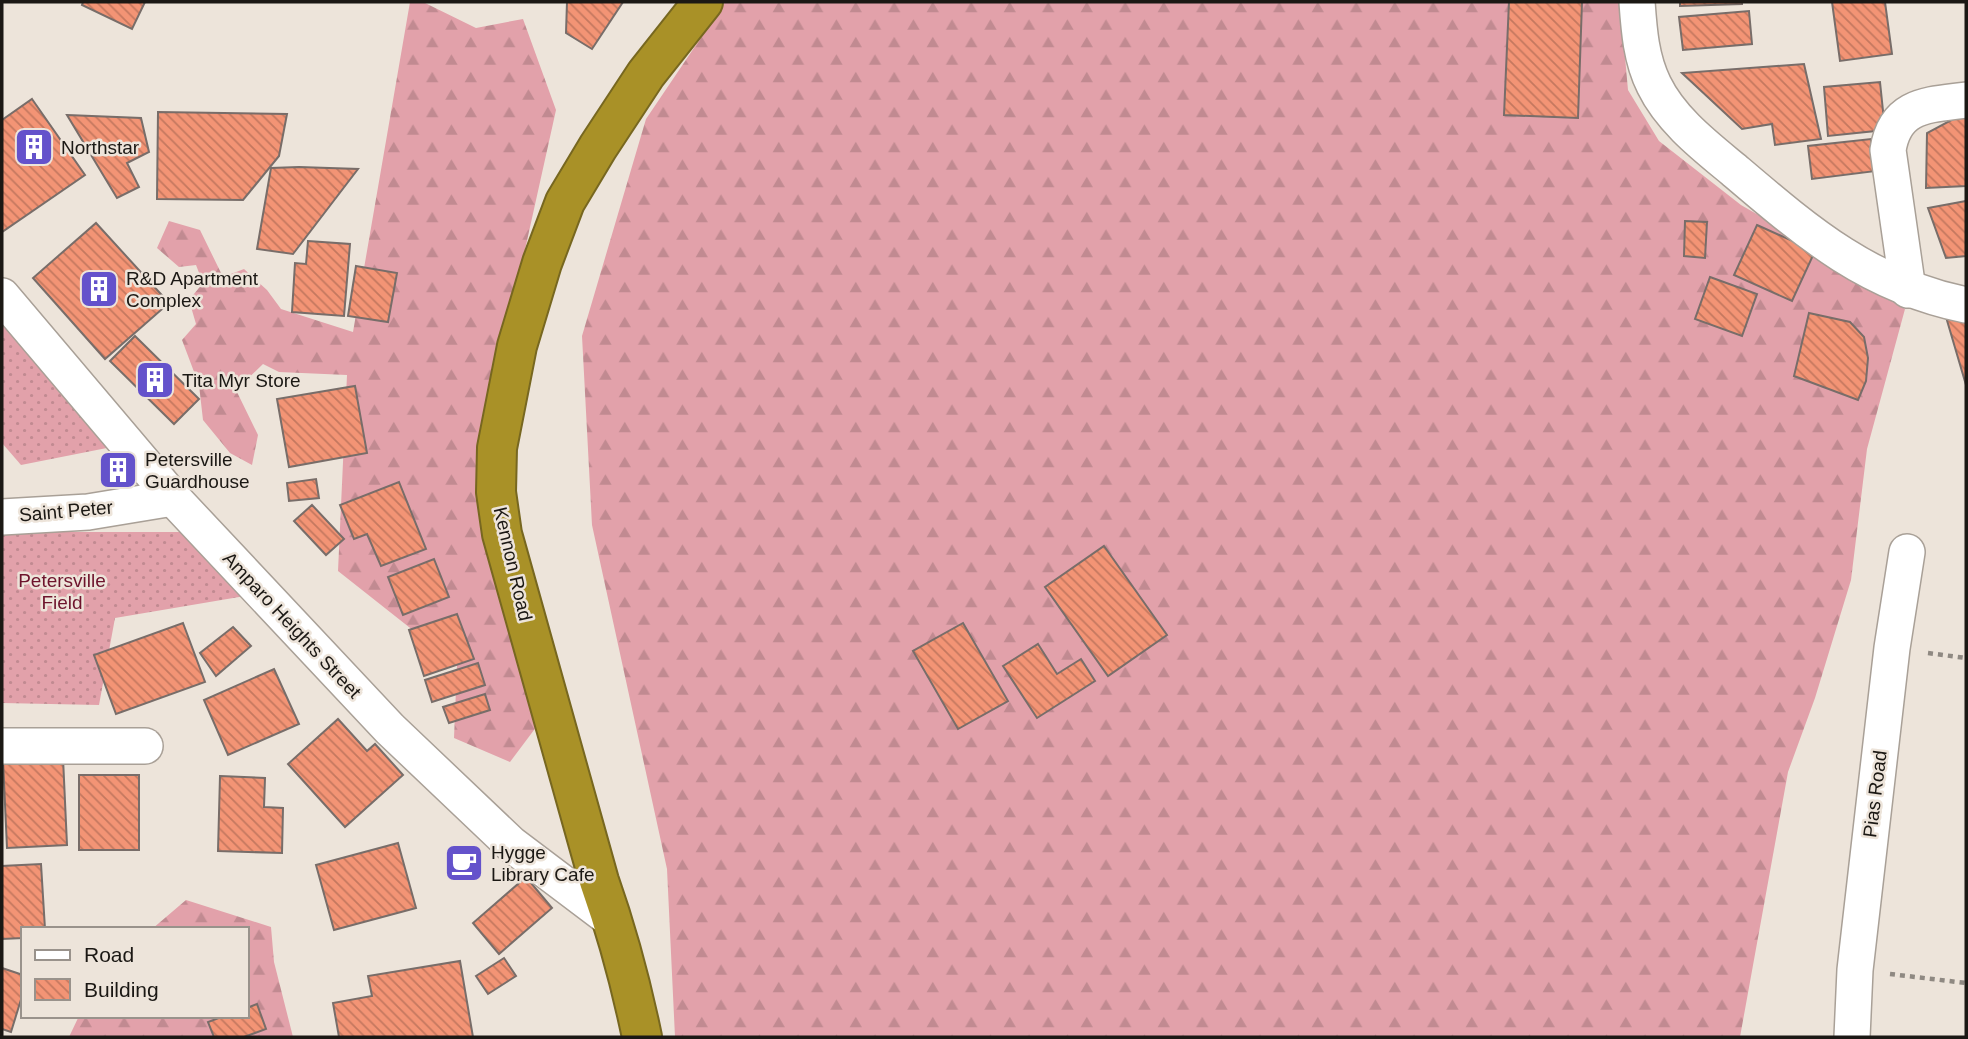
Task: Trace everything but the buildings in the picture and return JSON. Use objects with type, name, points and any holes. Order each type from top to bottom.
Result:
[{"type":"highway","name":"Kennon Road","points":[[642,1037],[632,988],[613,921],[598,881],[502,534],[496,492],[497,448],[517,346],[542,263],[565,202],[646,74],[703,2]]},
{"type":"street","points":[[1637,2],[1640,42],[1654,84],[1671,111],[1717,156],[1802,228],[1852,262],[1909,290],[1966,305]]},
{"type":"street","points":[[1909,290],[1888,150],[1890,135],[1895,124],[1922,106],[1966,100]]},
{"type":"street","name":"Amparo Heights Street","points":[[2,296],[173,498],[390,729],[511,845],[613,921]]},
{"type":"street","name":"Saint Peter","points":[[2,517],[88,512],[173,498]]},
{"type":"street","name":"Pias Road","points":[[1852,1037],[1855,970],[1892,648],[1907,552]]},
{"type":"street","points":[[2,746],[145,747]]},
{"type":"path","points":[[1855,970],[1966,983]]},
{"type":"green space","points":[[410,2],[423,2],[476,28],[523,19],[556,110],[483,439],[546,714],[510,762],[454,738],[457,665],[338,571],[347,375],[279,372],[263,364],[236,390],[258,435],[252,465],[230,453],[203,420],[199,385],[182,340],[196,324],[189,300],[203,283],[196,265],[179,267],[157,248],[169,221],[200,230],[223,277],[244,269],[267,290],[281,309],[353,332]]},
{"type":"green space","points":[[725,2],[1620,2],[1628,90],[1659,141],[1741,205],[1833,258],[1905,309],[1867,449],[1851,580],[1815,698],[1788,772],[1740,1037],[675,1037],[667,869],[592,525],[582,336],[646,119]]},
{"type":"green space","points":[[2,304],[127,444],[21,465],[2,443]]},
{"type":"green space","name":"Petersville Field","points":[[2,532],[212,532],[245,596],[115,618],[99,705],[2,703]]},
{"type":"green space","points":[[186,900],[271,927],[274,962],[293,1037],[69,1037],[78,1018],[248,1018],[248,927],[154,927]]},
{"type":"place","name":"Northstar","points":[[34,147]]},
{"type":"place","name":"R&D Apartment Complex","points":[[99,289]]},
{"type":"place","name":"Tita Myr Store","points":[[155,380]]},
{"type":"place","name":"Petersville Guardhouse","points":[[118,470]]},
{"type":"place","name":"Hygge Library Cafe","points":[[464,863]]}]
